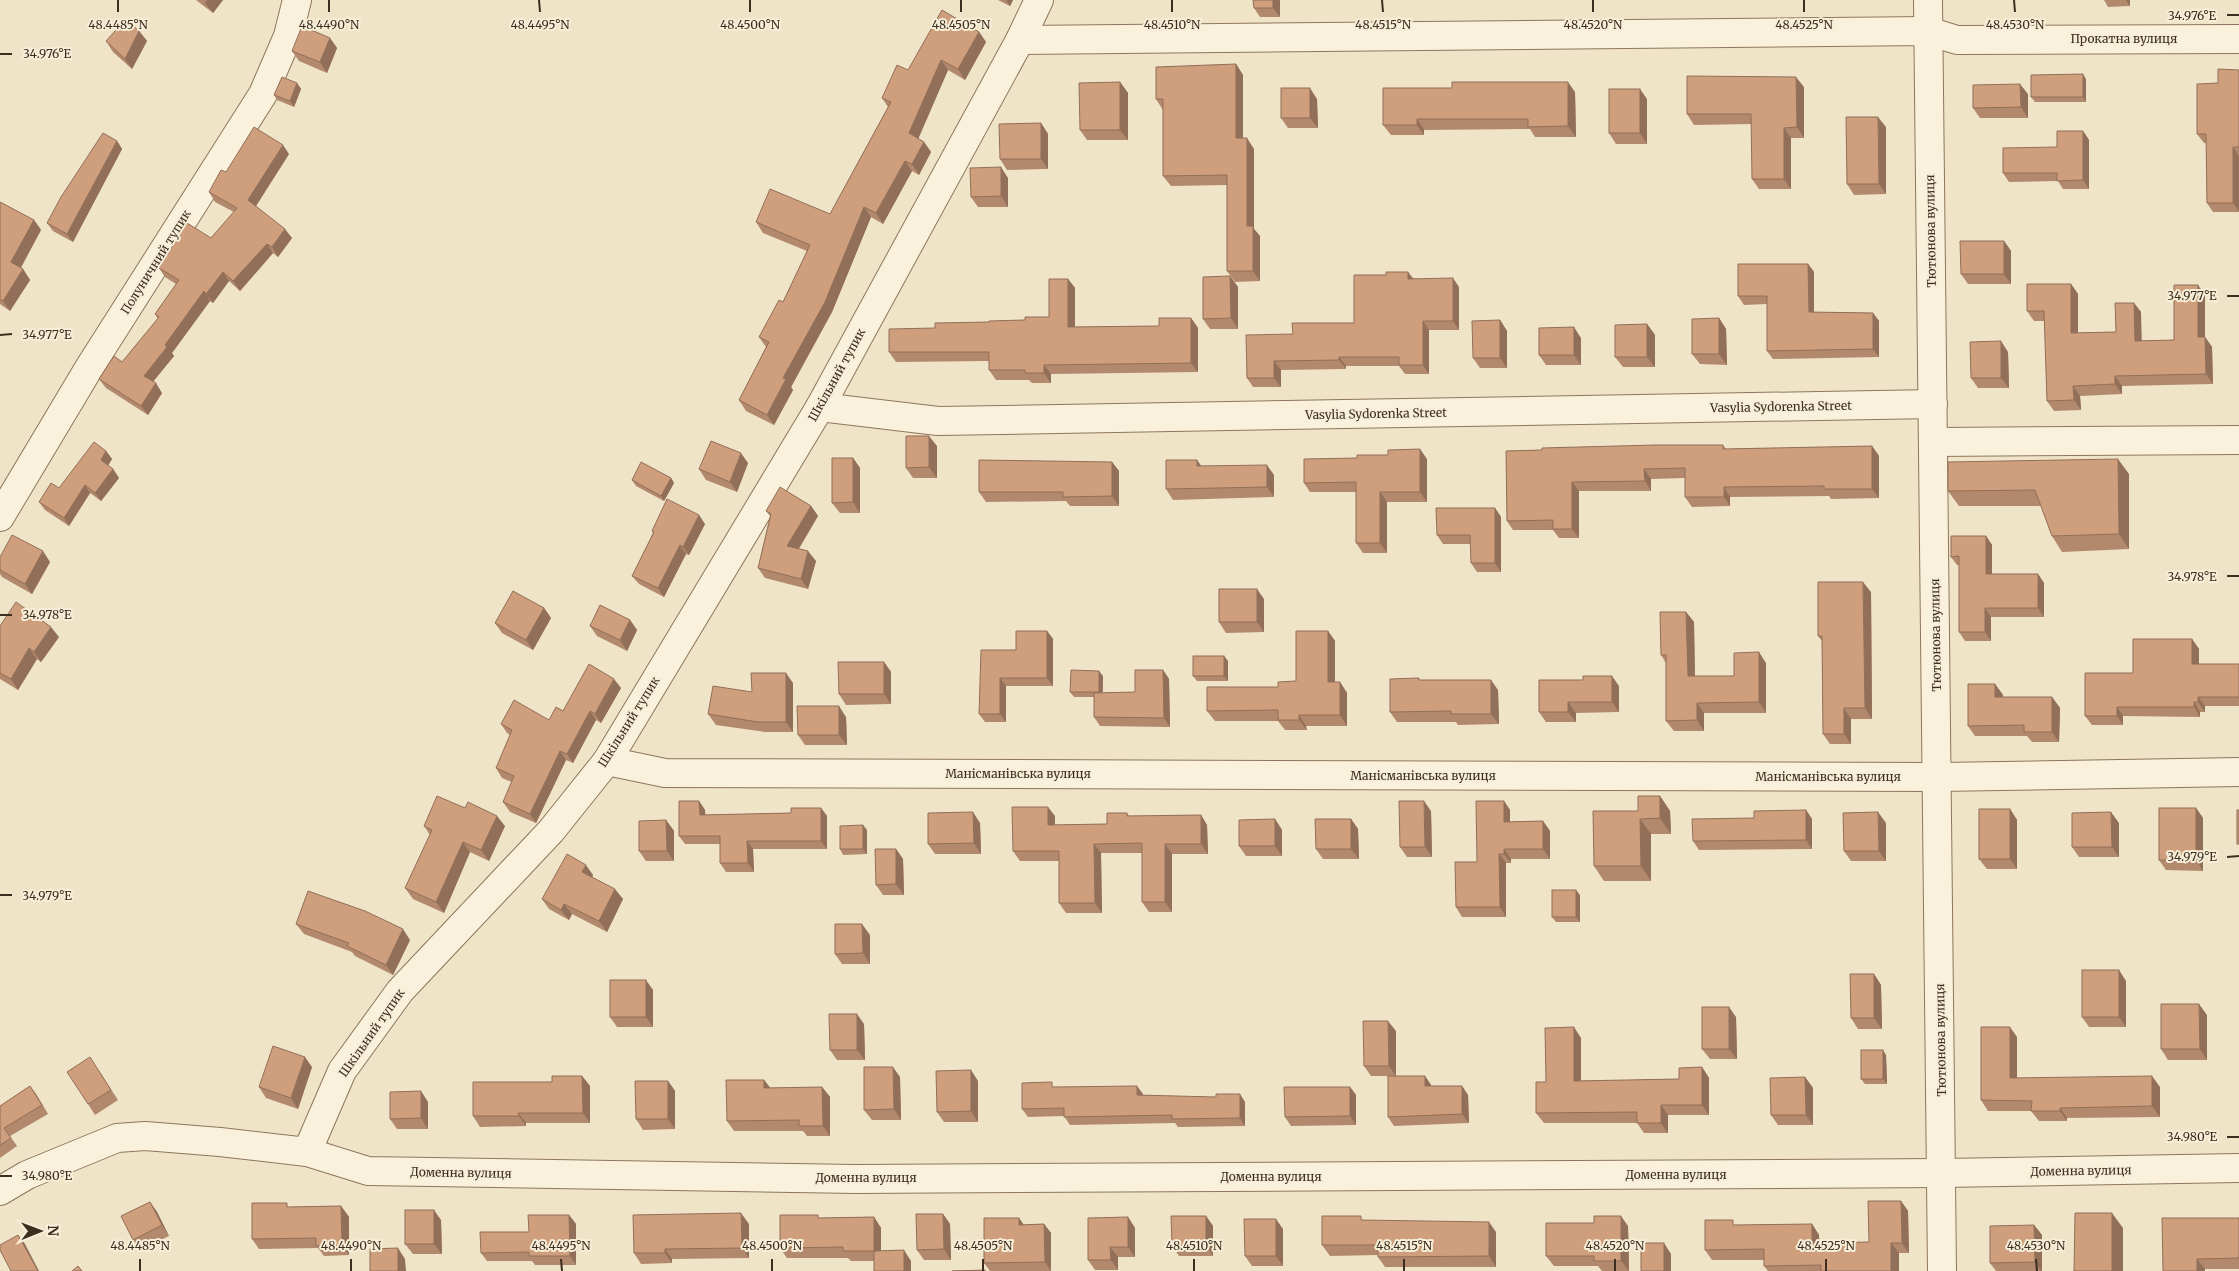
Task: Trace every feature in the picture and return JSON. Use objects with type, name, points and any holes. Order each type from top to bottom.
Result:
[{"type":"street","name":"Полуничний тупик","points":[[0,517],[89,368],[263,94],[288,36],[297,0]]},
{"type":"street","name":"Шкільний тупик","points":[[307,1152],[342,1071],[400,991],[551,831],[608,761],[820,407],[1020,40],[1039,0]]},
{"type":"street","name":"Тютюнова вулиця","points":[[1928,0],[1942,1271]]},
{"type":"street","name":"Прокатна вулиця","points":[[1020,40],[1928,31],[1957,40],[2239,39]]},
{"type":"street","name":"Vasylia Sydorenka Street","points":[[820,407],[938,422],[1933,404]]},
{"type":"street","points":[[1934,442],[2239,440]]},
{"type":"street","name":"Манісманівська вулиця","points":[[608,761],[665,773],[1938,777],[2239,772]]},
{"type":"street","points":[[0,1191],[27,1175],[117,1138],[154,1136],[307,1152]]},
{"type":"street","name":"Доменна вулиця","points":[[307,1152],[368,1171],[826,1178],[1942,1173],[2239,1168]]},
{"type":"building","points":[[1253,0],[1273,0],[1273,8],[1254,8]]},
{"type":"building","points":[[942,10],[979,32],[958,69],[941,60],[909,133],[924,142],[912,164],[905,161],[876,213],[864,207],[825,302],[783,378],[786,379],[767,415],[739,400],[769,342],[759,337],[779,300],[783,302],[810,245],[756,222],[770,189],[830,214],[891,102],[882,98],[897,65],[908,70]]},
{"type":"building","points":[[126,19],[139,31],[125,59],[106,41]]},
{"type":"building","points":[[302,26],[330,38],[320,62],[292,51]]},
{"type":"building","points":[[1236,64],[1236,138],[1247,138],[1247,226],[1253,226],[1253,271],[1227,271],[1227,175],[1163,176],[1163,99],[1156,99],[1156,67]]},
{"type":"building","points":[[2218,69],[2239,70],[2239,147],[2233,147],[2233,203],[2207,203],[2206,134],[2197,134],[2197,84],[2218,83]]},
{"type":"building","points":[[2083,74],[2083,97],[2031,97],[2031,75]]},
{"type":"building","points":[[1687,76],[1796,77],[1797,127],[1784,128],[1784,179],[1752,179],[1751,114],[1687,114]]},
{"type":"building","points":[[282,77],[297,83],[290,101],[274,95]]},
{"type":"building","points":[[1120,82],[1120,130],[1080,130],[1079,83]]},
{"type":"building","points":[[1452,82],[1568,82],[1568,126],[1528,127],[1528,119],[1417,119],[1417,125],[1383,125],[1383,88],[1452,88]]},
{"type":"building","points":[[2020,84],[2021,107],[1973,108],[1973,85]]},
{"type":"building","points":[[1281,88],[1310,88],[1310,118],[1281,118]]},
{"type":"building","points":[[1609,89],[1640,89],[1640,133],[1609,133]]},
{"type":"building","points":[[1846,117],[1878,117],[1879,184],[1847,184]]},
{"type":"building","points":[[1041,123],[1041,159],[1000,159],[999,124]]},
{"type":"building","points":[[254,127],[283,145],[248,200],[285,229],[272,247],[267,244],[233,281],[223,272],[206,294],[204,291],[165,345],[167,347],[144,376],[156,383],[141,406],[99,379],[114,356],[122,362],[159,317],[155,314],[179,280],[159,268],[187,223],[211,238],[237,208],[209,192],[221,170],[226,172]]},
{"type":"building","points":[[2057,131],[2083,131],[2083,180],[2057,181],[2057,173],[2003,173],[2003,148],[2057,147]]},
{"type":"building","points":[[103,133],[117,141],[67,234],[47,223],[61,197]]},
{"type":"building","points":[[1001,167],[1001,196],[971,197],[970,168]]},
{"type":"building","points":[[0,202],[34,220],[11,262],[23,269],[3,301],[0,299]]},
{"type":"building","points":[[1960,241],[2004,241],[2004,274],[1961,274]]},
{"type":"building","points":[[1738,264],[1808,264],[1809,312],[1873,313],[1873,349],[1767,351],[1767,296],[1738,296]]},
{"type":"building","points":[[1386,272],[1408,272],[1408,279],[1453,278],[1453,321],[1423,321],[1423,365],[1399,365],[1399,357],[1339,357],[1339,360],[1274,361],[1274,378],[1247,378],[1246,335],[1293,334],[1292,323],[1354,323],[1354,275],[1386,275]]},
{"type":"building","points":[[1230,276],[1231,318],[1203,319],[1203,277]]},
{"type":"building","points":[[1049,279],[1068,279],[1068,327],[1159,326],[1159,318],[1191,318],[1191,363],[1044,365],[1044,373],[1025,373],[1025,370],[989,370],[989,352],[889,352],[889,329],[935,328],[935,323],[989,322],[1025,320],[1025,317],[1049,317]]},
{"type":"building","points":[[2027,284],[2071,284],[2071,333],[2116,332],[2115,303],[2134,303],[2135,341],[2174,340],[2174,285],[2198,285],[2198,337],[2205,337],[2206,374],[2115,376],[2115,384],[2073,386],[2074,400],[2047,401],[2044,311],[2027,311]]},
{"type":"building","points":[[1719,318],[1719,354],[1692,354],[1692,319]]},
{"type":"building","points":[[1500,320],[1500,358],[1473,358],[1472,321]]},
{"type":"building","points":[[1647,324],[1647,357],[1615,357],[1615,325]]},
{"type":"building","points":[[1574,327],[1574,355],[1539,355],[1539,328]]},
{"type":"building","points":[[2001,341],[2001,378],[1971,378],[1970,342]]},
{"type":"building","points":[[906,436],[929,436],[929,467],[906,468]]},
{"type":"building","points":[[711,441],[741,453],[730,482],[699,469]]},
{"type":"building","points":[[94,442],[106,451],[101,460],[113,469],[95,493],[85,485],[64,518],[39,502],[51,483],[59,488]]},
{"type":"building","points":[[1723,445],[1723,449],[1872,446],[1872,489],[1824,489],[1824,486],[1724,487],[1724,497],[1685,497],[1685,468],[1644,469],[1645,481],[1572,482],[1572,529],[1553,529],[1553,520],[1507,521],[1506,451],[1542,450],[1542,448]]},
{"type":"building","points":[[1420,449],[1420,492],[1380,492],[1380,543],[1356,543],[1356,482],[1304,483],[1304,459],[1357,458],[1357,455],[1388,455],[1388,450]]},
{"type":"building","points":[[832,458],[853,458],[853,502],[832,503]]},
{"type":"building","points":[[2118,459],[2119,534],[2052,536],[2035,490],[1948,491],[1948,462]]},
{"type":"building","points":[[979,460],[1112,462],[1112,496],[1063,497],[1063,492],[979,492]]},
{"type":"building","points":[[1166,460],[1197,460],[1197,466],[1267,465],[1267,487],[1166,489]]},
{"type":"building","points":[[641,462],[671,478],[661,496],[632,480]]},
{"type":"building","points":[[780,487],[811,506],[787,546],[808,551],[801,579],[758,568],[771,514],[766,511]]},
{"type":"building","points":[[667,499],[699,515],[683,547],[680,545],[658,588],[632,576],[654,532],[652,531]]},
{"type":"building","points":[[1436,508],[1495,508],[1495,563],[1471,563],[1470,535],[1437,535]]},
{"type":"building","points":[[12,535],[43,551],[25,584],[0,570],[0,557]]},
{"type":"building","points":[[1951,536],[1986,536],[1986,574],[2038,574],[2038,608],[1985,608],[1985,632],[1959,632],[1959,556],[1951,557]]},
{"type":"building","points":[[1818,582],[1863,582],[1865,708],[1844,708],[1844,734],[1823,734],[1822,636],[1818,636]]},
{"type":"building","points":[[1219,589],[1257,589],[1257,622],[1219,622]]},
{"type":"building","points":[[513,591],[544,608],[526,640],[495,623]]},
{"type":"building","points":[[16,602],[51,627],[34,652],[29,648],[11,679],[0,673],[0,626]]},
{"type":"building","points":[[600,605],[630,620],[620,640],[590,626]]},
{"type":"building","points":[[1660,612],[1686,612],[1688,676],[1734,676],[1734,653],[1759,652],[1759,702],[1697,703],[1697,720],[1666,721],[1666,655],[1661,655]]},
{"type":"building","points":[[1016,631],[1047,631],[1047,678],[1000,678],[1000,714],[979,714],[981,650],[1016,650]]},
{"type":"building","points":[[1296,631],[1328,631],[1328,682],[1340,682],[1340,715],[1299,715],[1299,720],[1278,720],[1278,710],[1207,711],[1207,687],[1278,687],[1278,682],[1296,681]]},
{"type":"building","points":[[2133,639],[2192,639],[2192,664],[2239,664],[2239,697],[2198,697],[2198,702],[2194,702],[2194,707],[2117,707],[2117,716],[2085,716],[2085,673],[2133,673]]},
{"type":"building","points":[[1193,656],[1224,656],[1224,676],[1193,676]]},
{"type":"building","points":[[838,662],[884,662],[884,694],[839,694]]},
{"type":"building","points":[[589,664],[614,679],[595,714],[590,711],[567,754],[560,751],[530,814],[503,802],[514,776],[496,768],[512,730],[501,724],[514,700],[549,720],[556,707],[563,711]]},
{"type":"building","points":[[1071,670],[1099,671],[1099,692],[1070,692]]},
{"type":"building","points":[[1135,670],[1163,670],[1164,718],[1094,717],[1094,693],[1135,692]]},
{"type":"building","points":[[751,673],[786,673],[786,722],[758,722],[708,714],[713,686],[752,692]]},
{"type":"building","points":[[1583,676],[1612,676],[1612,702],[1568,702],[1568,712],[1539,712],[1539,680],[1583,680]]},
{"type":"building","points":[[1419,678],[1419,680],[1491,680],[1491,714],[1451,714],[1451,711],[1390,712],[1390,679]]},
{"type":"building","points":[[1968,684],[1995,684],[1995,697],[2052,697],[2052,732],[2024,732],[2024,725],[1968,726]]},
{"type":"building","points":[[797,706],[839,706],[839,735],[798,735]]},
{"type":"building","points":[[437,796],[465,808],[468,802],[497,816],[481,850],[463,842],[436,902],[405,888],[432,830],[424,826]]},
{"type":"building","points":[[1638,796],[1660,796],[1660,818],[1640,819],[1641,866],[1594,866],[1593,811],[1638,811]]},
{"type":"building","points":[[679,801],[699,801],[700,815],[791,813],[791,808],[821,808],[821,841],[747,841],[748,863],[720,863],[720,836],[679,836]]},
{"type":"building","points":[[1399,801],[1424,801],[1425,847],[1400,847]]},
{"type":"building","points":[[1476,801],[1504,801],[1504,822],[1543,821],[1543,849],[1504,849],[1504,854],[1499,854],[1500,907],[1456,907],[1455,862],[1477,862]]},
{"type":"building","points":[[1012,807],[1048,807],[1048,825],[1107,824],[1107,813],[1127,813],[1127,816],[1201,815],[1201,844],[1165,844],[1165,902],[1142,902],[1142,843],[1094,844],[1095,903],[1059,903],[1059,851],[1013,851]]},
{"type":"building","points":[[2159,808],[2196,808],[2196,860],[2159,860]]},
{"type":"building","points":[[1979,809],[2010,809],[2010,859],[1979,859]]},
{"type":"building","points":[[1806,810],[1806,840],[1693,841],[1692,819],[1754,818],[1754,811]]},
{"type":"building","points":[[2237,810],[2239,810],[2239,844],[2237,844]]},
{"type":"building","points":[[973,812],[974,843],[928,844],[928,813]]},
{"type":"building","points":[[1878,812],[1879,851],[1844,851],[1843,813]]},
{"type":"building","points":[[2111,812],[2112,847],[2072,847],[2072,813]]},
{"type":"building","points":[[1275,819],[1275,846],[1239,846],[1239,820]]},
{"type":"building","points":[[1315,819],[1351,819],[1351,849],[1316,849]]},
{"type":"building","points":[[666,820],[667,851],[639,851],[639,821]]},
{"type":"building","points":[[863,825],[863,849],[840,849],[840,826]]},
{"type":"building","points":[[875,849],[896,849],[896,884],[876,885]]},
{"type":"building","points":[[567,854],[586,865],[582,872],[615,889],[599,921],[564,904],[561,910],[542,899]]},
{"type":"building","points":[[1552,890],[1576,890],[1576,917],[1552,917]]},
{"type":"building","points":[[308,891],[365,911],[403,929],[386,965],[347,946],[349,943],[296,924]]},
{"type":"building","points":[[835,924],[862,924],[863,953],[835,954]]},
{"type":"building","points":[[2082,970],[2119,970],[2119,1017],[2082,1017]]},
{"type":"building","points":[[1850,974],[1874,974],[1874,1018],[1851,1018]]},
{"type":"building","points":[[610,980],[646,980],[646,1017],[610,1017]]},
{"type":"building","points":[[2161,1004],[2199,1004],[2200,1049],[2161,1049]]},
{"type":"building","points":[[1702,1007],[1729,1007],[1729,1049],[1702,1049]]},
{"type":"building","points":[[829,1014],[857,1014],[857,1050],[830,1050]]},
{"type":"building","points":[[1363,1021],[1388,1021],[1389,1066],[1364,1066]]},
{"type":"building","points":[[1574,1027],[1574,1081],[1679,1079],[1679,1068],[1702,1067],[1702,1105],[1661,1105],[1661,1123],[1637,1123],[1637,1112],[1536,1113],[1536,1082],[1546,1082],[1545,1028]]},
{"type":"building","points":[[1981,1027],[2010,1027],[2010,1078],[2152,1076],[2152,1106],[2060,1108],[2060,1111],[2031,1111],[2032,1101],[1981,1100]]},
{"type":"building","points":[[273,1046],[305,1057],[291,1098],[259,1087]]},
{"type":"building","points":[[1861,1050],[1883,1050],[1883,1079],[1861,1079]]},
{"type":"building","points":[[90,1057],[111,1090],[88,1104],[67,1072]]},
{"type":"building","points":[[864,1067],[893,1067],[894,1109],[864,1110]]},
{"type":"building","points":[[971,1070],[971,1111],[937,1112],[936,1071]]},
{"type":"building","points":[[552,1076],[582,1076],[583,1113],[518,1113],[519,1116],[473,1116],[473,1082],[552,1082]]},
{"type":"building","points":[[1388,1076],[1425,1076],[1425,1086],[1462,1086],[1462,1114],[1388,1117]]},
{"type":"building","points":[[1805,1077],[1806,1115],[1771,1115],[1770,1078]]},
{"type":"building","points":[[726,1080],[764,1080],[764,1088],[822,1087],[823,1126],[799,1126],[799,1120],[727,1121]]},
{"type":"building","points":[[635,1081],[668,1081],[668,1119],[636,1119]]},
{"type":"building","points":[[1052,1082],[1052,1087],[1137,1086],[1137,1095],[1216,1097],[1216,1094],[1240,1094],[1240,1118],[1172,1119],[1172,1115],[1064,1117],[1064,1108],[1022,1109],[1022,1083]]},
{"type":"building","points":[[30,1086],[42,1105],[4,1128],[11,1138],[0,1145],[0,1106]]},
{"type":"building","points":[[1284,1087],[1350,1087],[1350,1116],[1285,1117]]},
{"type":"building","points":[[421,1091],[421,1118],[390,1119],[390,1092]]},
{"type":"building","points":[[1868,1201],[1901,1201],[1902,1243],[1891,1243],[1891,1271],[1821,1271],[1821,1265],[1764,1266],[1764,1249],[1705,1250],[1705,1220],[1733,1220],[1733,1225],[1812,1224],[1812,1243],[1869,1242]]},
{"type":"building","points":[[150,1202],[162,1225],[133,1240],[121,1216]]},
{"type":"building","points":[[252,1203],[287,1203],[287,1207],[341,1206],[342,1245],[316,1246],[316,1238],[252,1239]]},
{"type":"building","points":[[405,1210],[434,1210],[434,1244],[405,1244]]},
{"type":"building","points":[[741,1213],[742,1248],[665,1249],[665,1253],[634,1253],[633,1215]]},
{"type":"building","points":[[2075,1213],[2112,1213],[2112,1271],[2074,1271]]},
{"type":"building","points":[[916,1214],[943,1214],[944,1249],[917,1250]]},
{"type":"building","points":[[528,1215],[569,1215],[570,1256],[529,1256],[529,1252],[481,1253],[480,1232],[529,1232]]},
{"type":"building","points":[[780,1215],[818,1215],[818,1218],[874,1217],[874,1251],[843,1251],[843,1247],[780,1248]]},
{"type":"building","points":[[1171,1216],[1206,1216],[1206,1245],[1172,1246]]},
{"type":"building","points":[[1322,1216],[1361,1216],[1361,1220],[1489,1222],[1489,1256],[1378,1257],[1378,1245],[1322,1245]]},
{"type":"building","points":[[1594,1216],[1621,1216],[1621,1261],[1594,1261],[1594,1256],[1546,1256],[1546,1223],[1594,1223]]},
{"type":"building","points":[[1128,1217],[1128,1247],[1110,1247],[1111,1260],[1088,1260],[1088,1218]]},
{"type":"building","points":[[984,1218],[1019,1218],[1019,1225],[1044,1224],[1045,1262],[984,1263]]},
{"type":"building","points":[[2162,1218],[2239,1218],[2239,1258],[2197,1259],[2197,1271],[2163,1271]]},
{"type":"building","points":[[1244,1219],[1276,1219],[1276,1256],[1245,1256]]},
{"type":"building","points":[[2034,1225],[2035,1262],[1990,1263],[1990,1226]]},
{"type":"building","points":[[18,1235],[38,1271],[11,1271],[0,1250],[0,1245]]},
{"type":"building","points":[[1641,1243],[1664,1243],[1664,1271],[1641,1271]]},
{"type":"building","points":[[398,1248],[398,1271],[370,1271],[370,1249]]},
{"type":"building","points":[[904,1250],[904,1271],[874,1271],[874,1251]]},
{"type":"building","points":[[78,1266],[82,1271],[72,1271]]},
{"type":"building","points":[[985,1270],[985,1271],[952,1271]]}]
